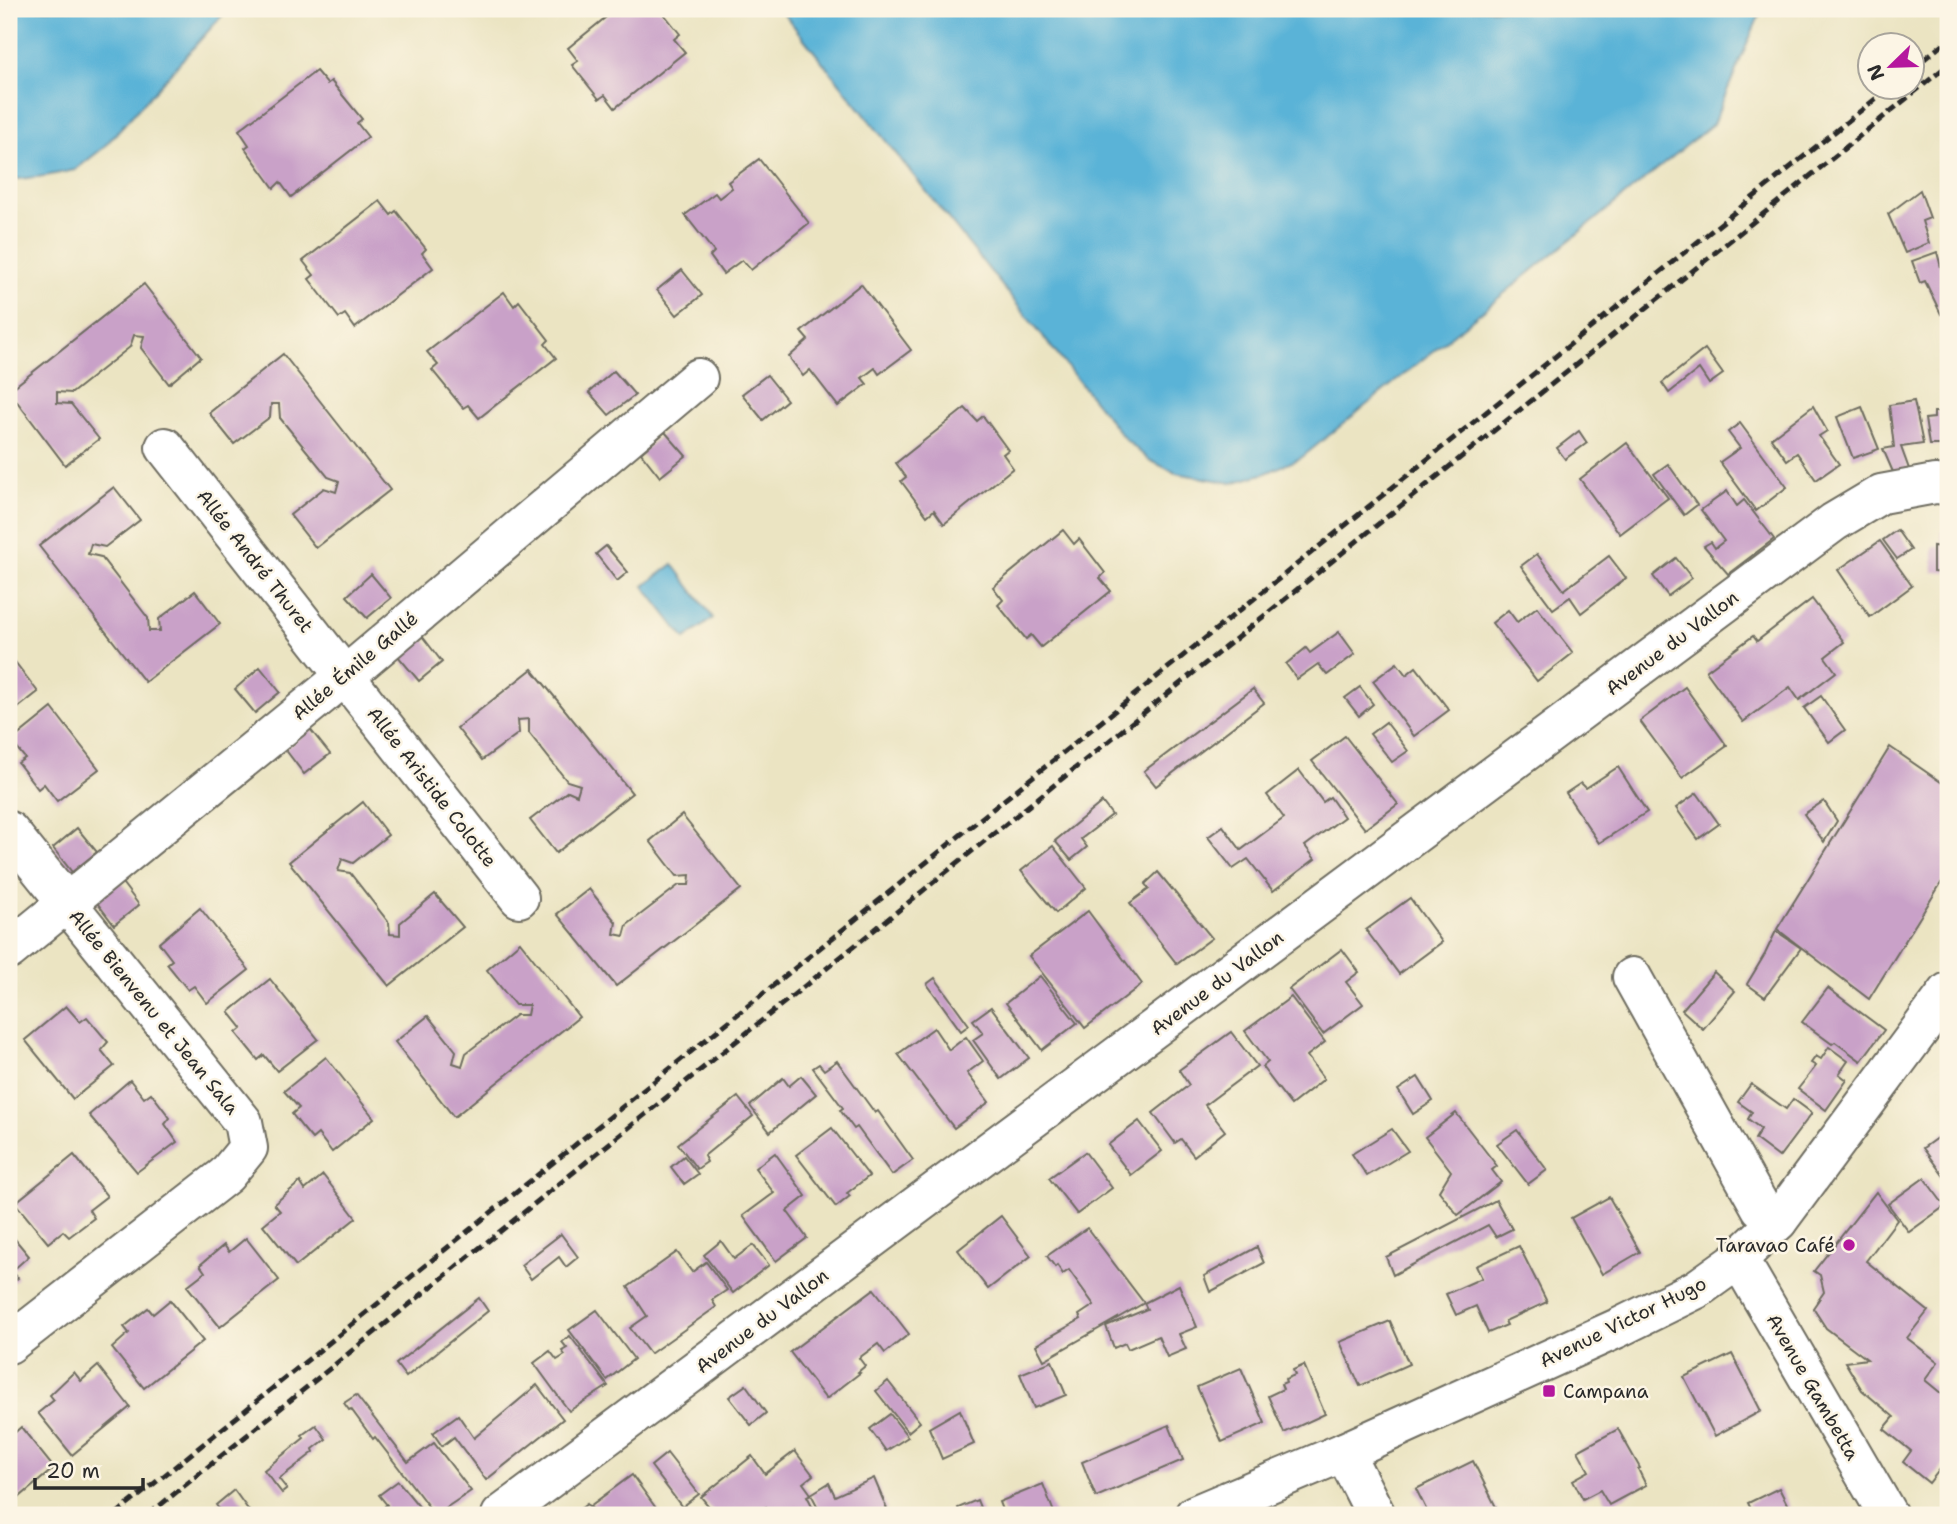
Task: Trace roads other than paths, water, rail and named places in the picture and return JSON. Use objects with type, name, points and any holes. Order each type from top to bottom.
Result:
[{"type":"street","name":"Allée Émile Gallé","points":[[9,950],[345,676],[698,379]]},
{"type":"street","name":"Allée André Thuret","points":[[165,447],[345,676]]},
{"type":"street","name":"Avenue du Vallon","points":[[501,1515],[1833,522],[1881,494],[1935,484],[1948,485]]},
{"type":"street","name":"Allée Aristide Colotte","points":[[345,676],[519,898]]},
{"type":"street","points":[[9,831],[65,902]]},
{"type":"street","name":"Allée Bienvenu et Jean Sala","points":[[9,1344],[226,1175],[248,1148],[243,1122],[65,902]]},
{"type":"street","points":[[1632,977],[1761,1208],[1778,1221]]},
{"type":"street","name":"Avenue Victor Hugo","points":[[1194,1515],[1344,1452],[1618,1328],[1697,1289],[1736,1261],[1778,1221],[1948,992]]},
{"type":"street","name":"Avenue Gambetta","points":[[1736,1261],[1749,1276],[1888,1515]]},
{"type":"street","points":[[1344,1452],[1376,1515]]},
{"type":"water","points":[[9,9],[228,9],[103,148],[75,170],[19,179],[9,177]]},
{"type":"water","points":[[780,9],[1762,9],[1713,124],[1301,458],[1266,473],[1232,483],[1176,473],[1149,460],[1125,439]]},
{"type":"water","points":[[673,564],[713,618],[685,639],[644,586]]},
{"type":"railway","points":[[1926,58],[1948,40]]},
{"type":"railway","points":[[148,1515],[1948,65]]},
{"type":"railway","points":[[115,1515],[1872,102]]},
{"type":"place","name":"Taravao Café","points":[[1849,1245]]},
{"type":"place","name":"Campana","points":[[1549,1391]]}]
